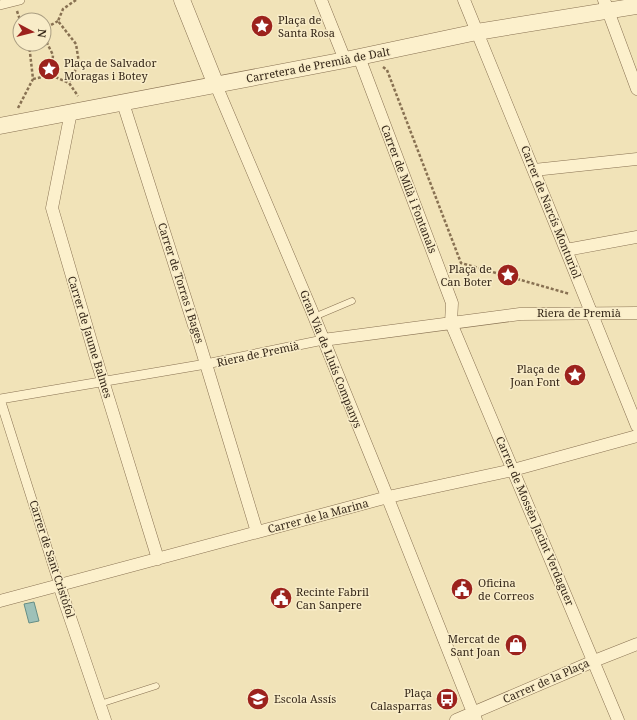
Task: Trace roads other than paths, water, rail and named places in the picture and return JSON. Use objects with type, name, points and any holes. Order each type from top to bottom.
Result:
[{"type":"street","points":[[0,5],[20,0]]},
{"type":"street","name":"Gran Via de Lluís Companys","points":[[182,0],[388,497],[475,716]]},
{"type":"street","name":"Carrer de Milà i Fontanals","points":[[321,0],[352,59],[452,303],[452,323]]},
{"type":"street","name":"Carrer de Narcís Monturiol","points":[[464,0],[637,426]]},
{"type":"street","points":[[607,6],[637,89]]},
{"type":"street","name":"Carretera de Premià de Dalt","points":[[0,126],[123,104],[352,59],[607,6],[637,6]]},
{"type":"street","name":"Carrer de Torras i Bages","points":[[123,104],[206,364],[257,532]]},
{"type":"street","name":"Carrer de Jaume Balmes","points":[[72,112],[52,208],[94,355],[158,559]]},
{"type":"street","points":[[534,170],[637,159]]},
{"type":"street","points":[[566,250],[637,238]]},
{"type":"street","name":"Riera de Premià","points":[[0,398],[206,364],[323,340],[520,314],[637,313]]},
{"type":"street","name":"Carrer de Mossèn Jacint Verdaguer","points":[[452,323],[618,720]]},
{"type":"street","name":"Carrer de Sant Cristòfol","points":[[0,398],[59,585],[100,704],[104,720]]},
{"type":"street","name":"Carrer de la Marina","points":[[0,601],[388,497],[513,470],[637,436]]},
{"type":"street","name":"Carrer de la Plaça","points":[[456,720],[475,716],[594,661],[637,644]]},
{"type":"lane","points":[[314,317],[352,301]]},
{"type":"lane","points":[[100,704],[156,686]]},
{"type":"water","points":[[34,602],[39,621],[29,623],[24,604]]},
{"type":"place","name":"Plaça de Santa Rosa","points":[[262,26]]},
{"type":"place","name":"Plaça de Salvador Moragas i Botey","points":[[49,69]]},
{"type":"place","name":"Plaça de Can Boter","points":[[508,275]]},
{"type":"place","name":"Plaça de Joan Font","points":[[575,375]]},
{"type":"place","name":"Oficina de Correos","points":[[462,589]]},
{"type":"place","name":"Recinte Fabril Can Sanpere","points":[[281,598]]},
{"type":"place","name":"Mercat de Sant Joan","points":[[516,645]]},
{"type":"place","name":"Escola Assís","points":[[258,699]]},
{"type":"place","name":"Plaça Calasparras","points":[[447,699]]}]
